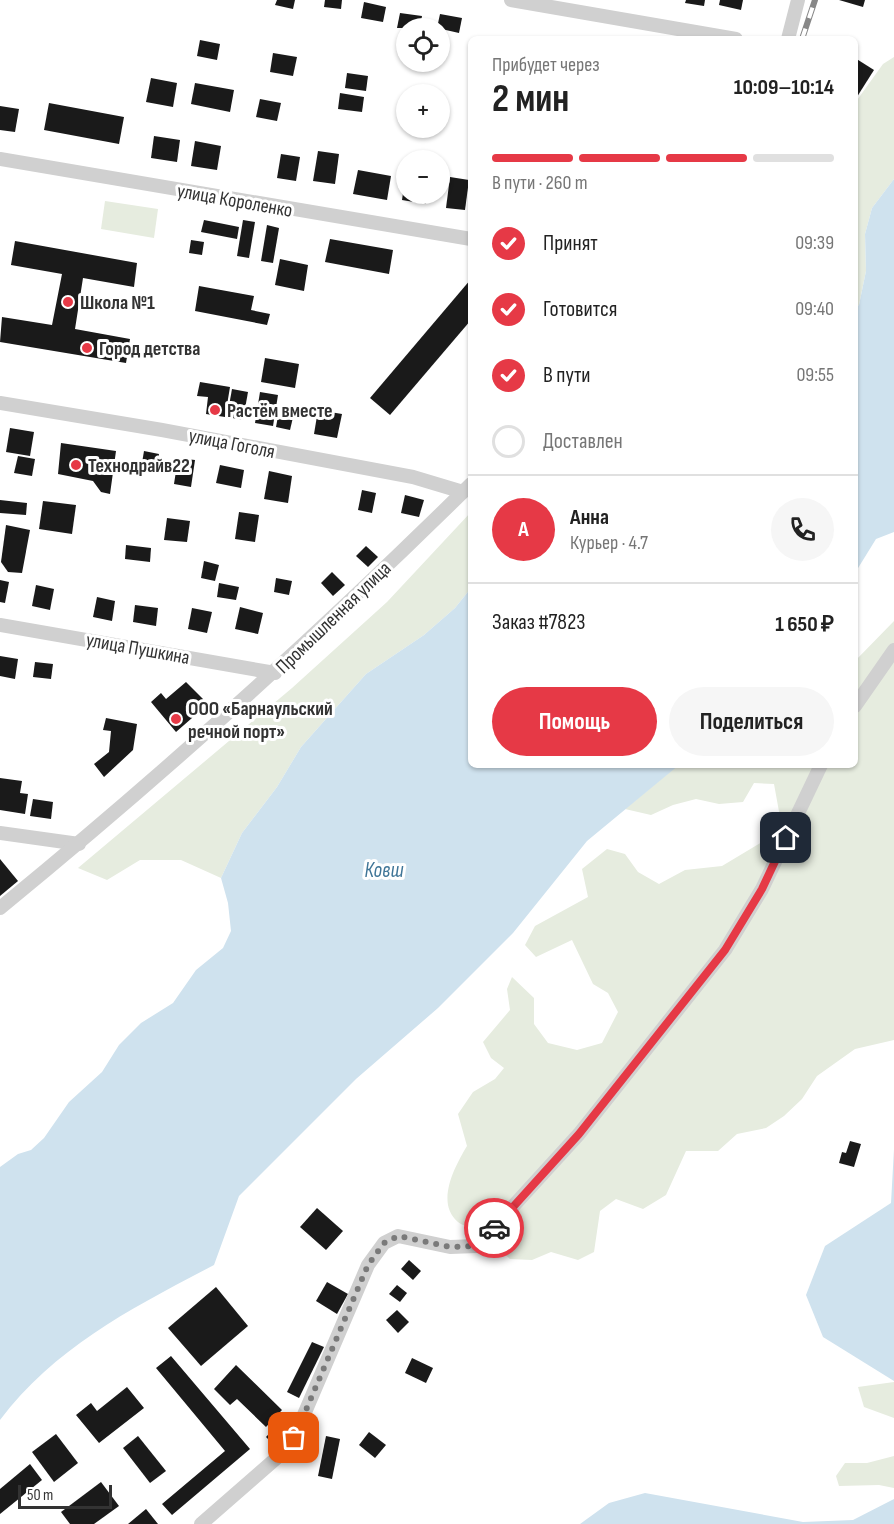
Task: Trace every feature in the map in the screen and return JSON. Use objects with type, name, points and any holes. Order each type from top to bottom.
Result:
[{"type":"street","points":[[511,0],[718,36]]},
{"type":"street","points":[[789,36],[798,0]]},
{"type":"street","name":"улица Короленко","points":[[0,159],[468,238]]},
{"type":"street","name":"улица Гоголя","points":[[0,403],[467,488]]},
{"type":"street","name":"Промышленная улица","points":[[0,908],[79,844],[275,673],[467,488]]},
{"type":"street","name":"улица Пушкина","points":[[0,625],[275,673]]},
{"type":"street","points":[[858,701],[894,650]]},
{"type":"street","points":[[201,1524],[280,1455],[294,1438],[368,1265],[384,1243],[398,1236],[450,1247],[477,1246],[607,1099],[725,950],[762,889],[820,768]]},
{"type":"street","points":[[0,833],[79,844]]},
{"type":"shaded area","points":[[894,57],[894,179],[872,208],[865,234],[866,271],[858,306],[858,99],[883,64]]},
{"type":"shaded area","points":[[105,201],[158,209],[154,238],[101,229]]},
{"type":"shaded area","points":[[468,515],[468,592],[455,608],[424,635],[366,674],[301,747],[277,787],[242,833],[221,878],[181,860],[140,860],[107,880],[78,868],[292,688],[387,602]]},
{"type":"shaded area","points":[[894,621],[894,1040],[855,1049],[817,1076],[802,1099],[784,1116],[766,1128],[737,1134],[718,1151],[686,1151],[666,1195],[643,1209],[616,1199],[600,1211],[594,1252],[578,1260],[551,1252],[532,1260],[510,1259],[479,1230],[458,1222],[451,1214],[448,1205],[449,1184],[467,1146],[458,1114],[473,1092],[495,1079],[504,1068],[491,1058],[483,1042],[510,1010],[507,989],[512,977],[534,998],[534,1024],[548,1043],[577,1050],[602,1043],[618,1012],[608,993],[593,984],[572,940],[536,957],[525,945],[535,926],[588,897],[582,869],[607,849],[625,854],[638,872],[659,884],[685,870],[722,866],[762,842],[780,817],[774,784],[754,783],[743,802],[719,804],[696,799],[673,805],[651,815],[625,809],[674,768],[858,768],[858,658]]},
{"type":"shaded area","points":[[894,1382],[894,1418],[864,1407],[858,1387]]},
{"type":"shaded area","points":[[894,1456],[894,1488],[879,1485],[839,1486],[836,1476],[845,1463],[867,1463]]},
{"type":"water","points":[[894,179],[894,532],[876,539],[858,568],[858,306],[866,271],[865,234],[872,208]]},
{"type":"water","name":"Ковш","points":[[468,592],[468,768],[675,768],[587,841],[513,933],[438,1008],[356,1079],[239,1196],[214,1265],[126,1313],[71,1350],[46,1370],[0,1420],[0,1167],[18,1154],[31,1150],[44,1138],[69,1102],[102,1072],[119,1045],[141,1023],[173,1003],[196,970],[223,948],[231,931],[228,903],[221,878],[242,833],[277,787],[301,747],[366,674],[424,635],[455,608]]},
{"type":"water","points":[[894,1149],[894,1381],[823,1337],[806,1295],[825,1246],[891,1203]]},
{"type":"water","points":[[645,1493],[803,1522],[853,1520],[894,1499],[894,1524],[580,1524],[609,1503]]},
{"type":"building","points":[[277,0],[295,0],[293,9],[275,5]]},
{"type":"building","points":[[325,0],[342,0],[341,9],[324,7]]},
{"type":"building","points":[[686,0],[705,0],[704,6],[685,3]]},
{"type":"building","points":[[720,0],[743,0],[741,10],[719,5]]},
{"type":"building","points":[[839,0],[865,0],[863,7]]},
{"type":"building","points":[[364,2],[386,7],[383,22],[361,18]]},
{"type":"building","points":[[400,13],[422,16],[422,18],[399,18]]},
{"type":"building","points":[[440,14],[462,18],[459,33],[450,31],[450,18],[439,18]]},
{"type":"building","points":[[200,40],[220,44],[217,60],[197,56]]},
{"type":"building","points":[[273,53],[297,57],[293,76],[270,72]]},
{"type":"building","points":[[858,60],[874,70],[858,95]]},
{"type":"building","points":[[347,73],[368,76],[366,91],[345,88]]},
{"type":"building","points":[[151,78],[177,83],[173,107],[146,102]]},
{"type":"building","points":[[195,83],[234,90],[230,112],[191,104]]},
{"type":"building","points":[[340,93],[364,97],[362,112],[338,109]]},
{"type":"building","points":[[260,99],[281,103],[277,121],[256,117]]},
{"type":"building","points":[[49,103],[124,117],[119,144],[44,130]]},
{"type":"building","points":[[0,106],[19,109],[15,132],[0,130]]},
{"type":"building","points":[[154,136],[180,140],[177,162],[151,158]]},
{"type":"building","points":[[195,141],[221,146],[217,170],[191,166]]},
{"type":"building","points":[[318,151],[339,154],[335,184],[313,181]]},
{"type":"building","points":[[281,154],[300,157],[296,181],[277,178]]},
{"type":"building","points":[[358,170],[391,176],[387,200],[353,194]]},
{"type":"building","points":[[450,177],[468,180],[465,210],[446,208],[447,204],[450,204]]},
{"type":"building","points":[[204,220],[239,227],[237,239],[201,232]]},
{"type":"building","points":[[243,220],[255,222],[249,258],[237,256]]},
{"type":"building","points":[[267,225],[279,228],[273,263],[261,261]]},
{"type":"building","points":[[330,239],[393,250],[389,274],[325,262]]},
{"type":"building","points":[[191,240],[204,242],[202,255],[189,253]]},
{"type":"building","name":"Школа №1","points":[[15,241],[137,263],[134,287],[83,278],[75,329],[130,339],[126,363],[0,342],[2,317],[52,325],[62,274],[11,265]]},
{"type":"building","points":[[280,259],[308,265],[304,291],[275,285]]},
{"type":"building","points":[[468,283],[468,324],[390,415],[370,398]]},
{"type":"building","points":[[199,286],[254,296],[251,310],[270,314],[267,325],[195,311]]},
{"type":"building","points":[[265,358],[299,364],[295,388],[261,382]]},
{"type":"building","points":[[200,382],[230,387],[225,417],[206,414],[208,397],[197,396]]},
{"type":"building","points":[[232,389],[248,392],[243,420],[227,417]]},
{"type":"building","points":[[260,392],[278,395],[273,426],[255,423]]},
{"type":"building","points":[[280,406],[295,409],[290,430],[276,427]]},
{"type":"building","points":[[318,410],[342,414],[337,438],[314,434]]},
{"type":"building","points":[[10,428],[34,432],[30,456],[6,452]]},
{"type":"building","points":[[61,443],[116,451],[110,494],[101,492],[93,481],[58,474]]},
{"type":"building","points":[[144,451],[159,454],[156,472],[141,469]]},
{"type":"building","points":[[18,456],[35,459],[32,476],[14,473]]},
{"type":"building","points":[[178,458],[195,460],[191,487],[174,484]]},
{"type":"building","points":[[220,465],[244,470],[241,488],[216,483]]},
{"type":"building","points":[[269,471],[292,476],[288,503],[264,499]]},
{"type":"building","points":[[362,490],[376,493],[372,513],[358,510]]},
{"type":"building","points":[[405,495],[424,500],[419,517],[401,513]]},
{"type":"building","points":[[0,500],[27,503],[26,515],[0,513]]},
{"type":"building","points":[[43,501],[76,505],[72,534],[39,529]]},
{"type":"building","points":[[239,512],[259,515],[255,542],[235,539]]},
{"type":"building","points":[[167,518],[190,521],[187,542],[164,540]]},
{"type":"building","points":[[6,525],[30,530],[22,573],[8,572],[1,562]]},
{"type":"building","points":[[126,545],[151,548],[150,562],[125,559]]},
{"type":"building","points":[[366,546],[378,557],[368,567],[356,556]]},
{"type":"building","points":[[204,561],[219,565],[215,581],[201,578]]},
{"type":"building","points":[[332,572],[345,585],[333,596],[321,583]]},
{"type":"building","points":[[276,578],[292,581],[289,595],[274,592]]},
{"type":"building","points":[[0,580],[9,582],[5,603],[0,602]]},
{"type":"building","points":[[219,583],[239,587],[236,600],[217,597]]},
{"type":"building","points":[[36,585],[54,589],[50,610],[32,606]]},
{"type":"building","points":[[97,597],[115,601],[112,621],[93,617]]},
{"type":"building","points":[[135,605],[158,608],[156,626],[133,622]]},
{"type":"building","points":[[240,607],[263,613],[258,634],[235,629]]},
{"type":"building","points":[[192,608],[212,612],[207,633],[188,629]]},
{"type":"building","points":[[0,656],[18,659],[15,679],[0,676]]},
{"type":"building","points":[[35,662],[53,664],[51,679],[33,677]]},
{"type":"building","points":[[186,682],[208,704],[176,732],[151,702],[161,693],[166,699]]},
{"type":"building","points":[[106,718],[137,724],[133,750],[104,777],[94,764],[109,752],[111,731],[103,730]]},
{"type":"building","points":[[0,778],[22,781],[20,793],[28,794],[25,814],[0,810]]},
{"type":"building","points":[[33,799],[53,802],[51,819],[30,816]]},
{"type":"building","points":[[0,859],[18,881],[0,896]]},
{"type":"building","points":[[850,1141],[861,1144],[854,1167],[839,1163],[842,1152],[846,1153]]},
{"type":"building","points":[[317,1208],[343,1231],[326,1250],[300,1227]]},
{"type":"building","points":[[409,1260],[421,1271],[413,1280],[401,1269]]},
{"type":"building","points":[[327,1282],[348,1294],[337,1314],[316,1301]]},
{"type":"building","points":[[397,1285],[407,1293],[400,1302],[389,1294]]},
{"type":"building","points":[[216,1287],[248,1326],[201,1366],[168,1328]]},
{"type":"building","points":[[397,1310],[409,1322],[398,1333],[386,1320]]},
{"type":"building","points":[[312,1342],[324,1347],[299,1398],[287,1392]]},
{"type":"building","points":[[171,1356],[250,1449],[172,1515],[162,1504],[225,1451],[156,1368]]},
{"type":"building","points":[[412,1358],[433,1368],[426,1383],[405,1373]]},
{"type":"building","points":[[236,1365],[282,1410],[266,1427],[237,1399],[230,1405],[214,1389]]},
{"type":"building","points":[[127,1387],[144,1408],[99,1443],[76,1415],[91,1403],[97,1411]]},
{"type":"building","points":[[280,1422],[289,1430],[275,1446],[266,1437]]},
{"type":"building","points":[[369,1432],[386,1445],[375,1458],[359,1445]]},
{"type":"building","points":[[56,1434],[78,1463],[54,1482],[32,1452]]},
{"type":"building","points":[[138,1436],[166,1471],[150,1483],[123,1448]]},
{"type":"building","points":[[326,1436],[340,1439],[332,1479],[318,1476]]},
{"type":"building","points":[[30,1464],[42,1480],[0,1514],[0,1489]]},
{"type":"building","points":[[101,1482],[119,1506],[94,1524],[70,1524],[61,1512]]},
{"type":"building","points":[[146,1509],[158,1524],[128,1524]]},
{"type":"railway","points":[[803,36],[815,0]]},
{"type":"way so far","points":[[294,1438],[305,1417],[368,1265],[384,1243],[398,1236],[450,1247],[477,1246],[494,1228]]},
{"type":"place","name":"Школа №1","points":[[68,302]]},
{"type":"place","name":"Город детства","points":[[87,348]]},
{"type":"place","name":"Растём вместе","points":[[215,410]]},
{"type":"place","name":"Технодрайв22","points":[[76,465]]},
{"type":"place","name":"ООО «Барнаульский речной порт»","points":[[176,719]]},
{"type":"route","points":[[494,1228],[579,1134],[725,950],[762,889],[786,838]]}]
